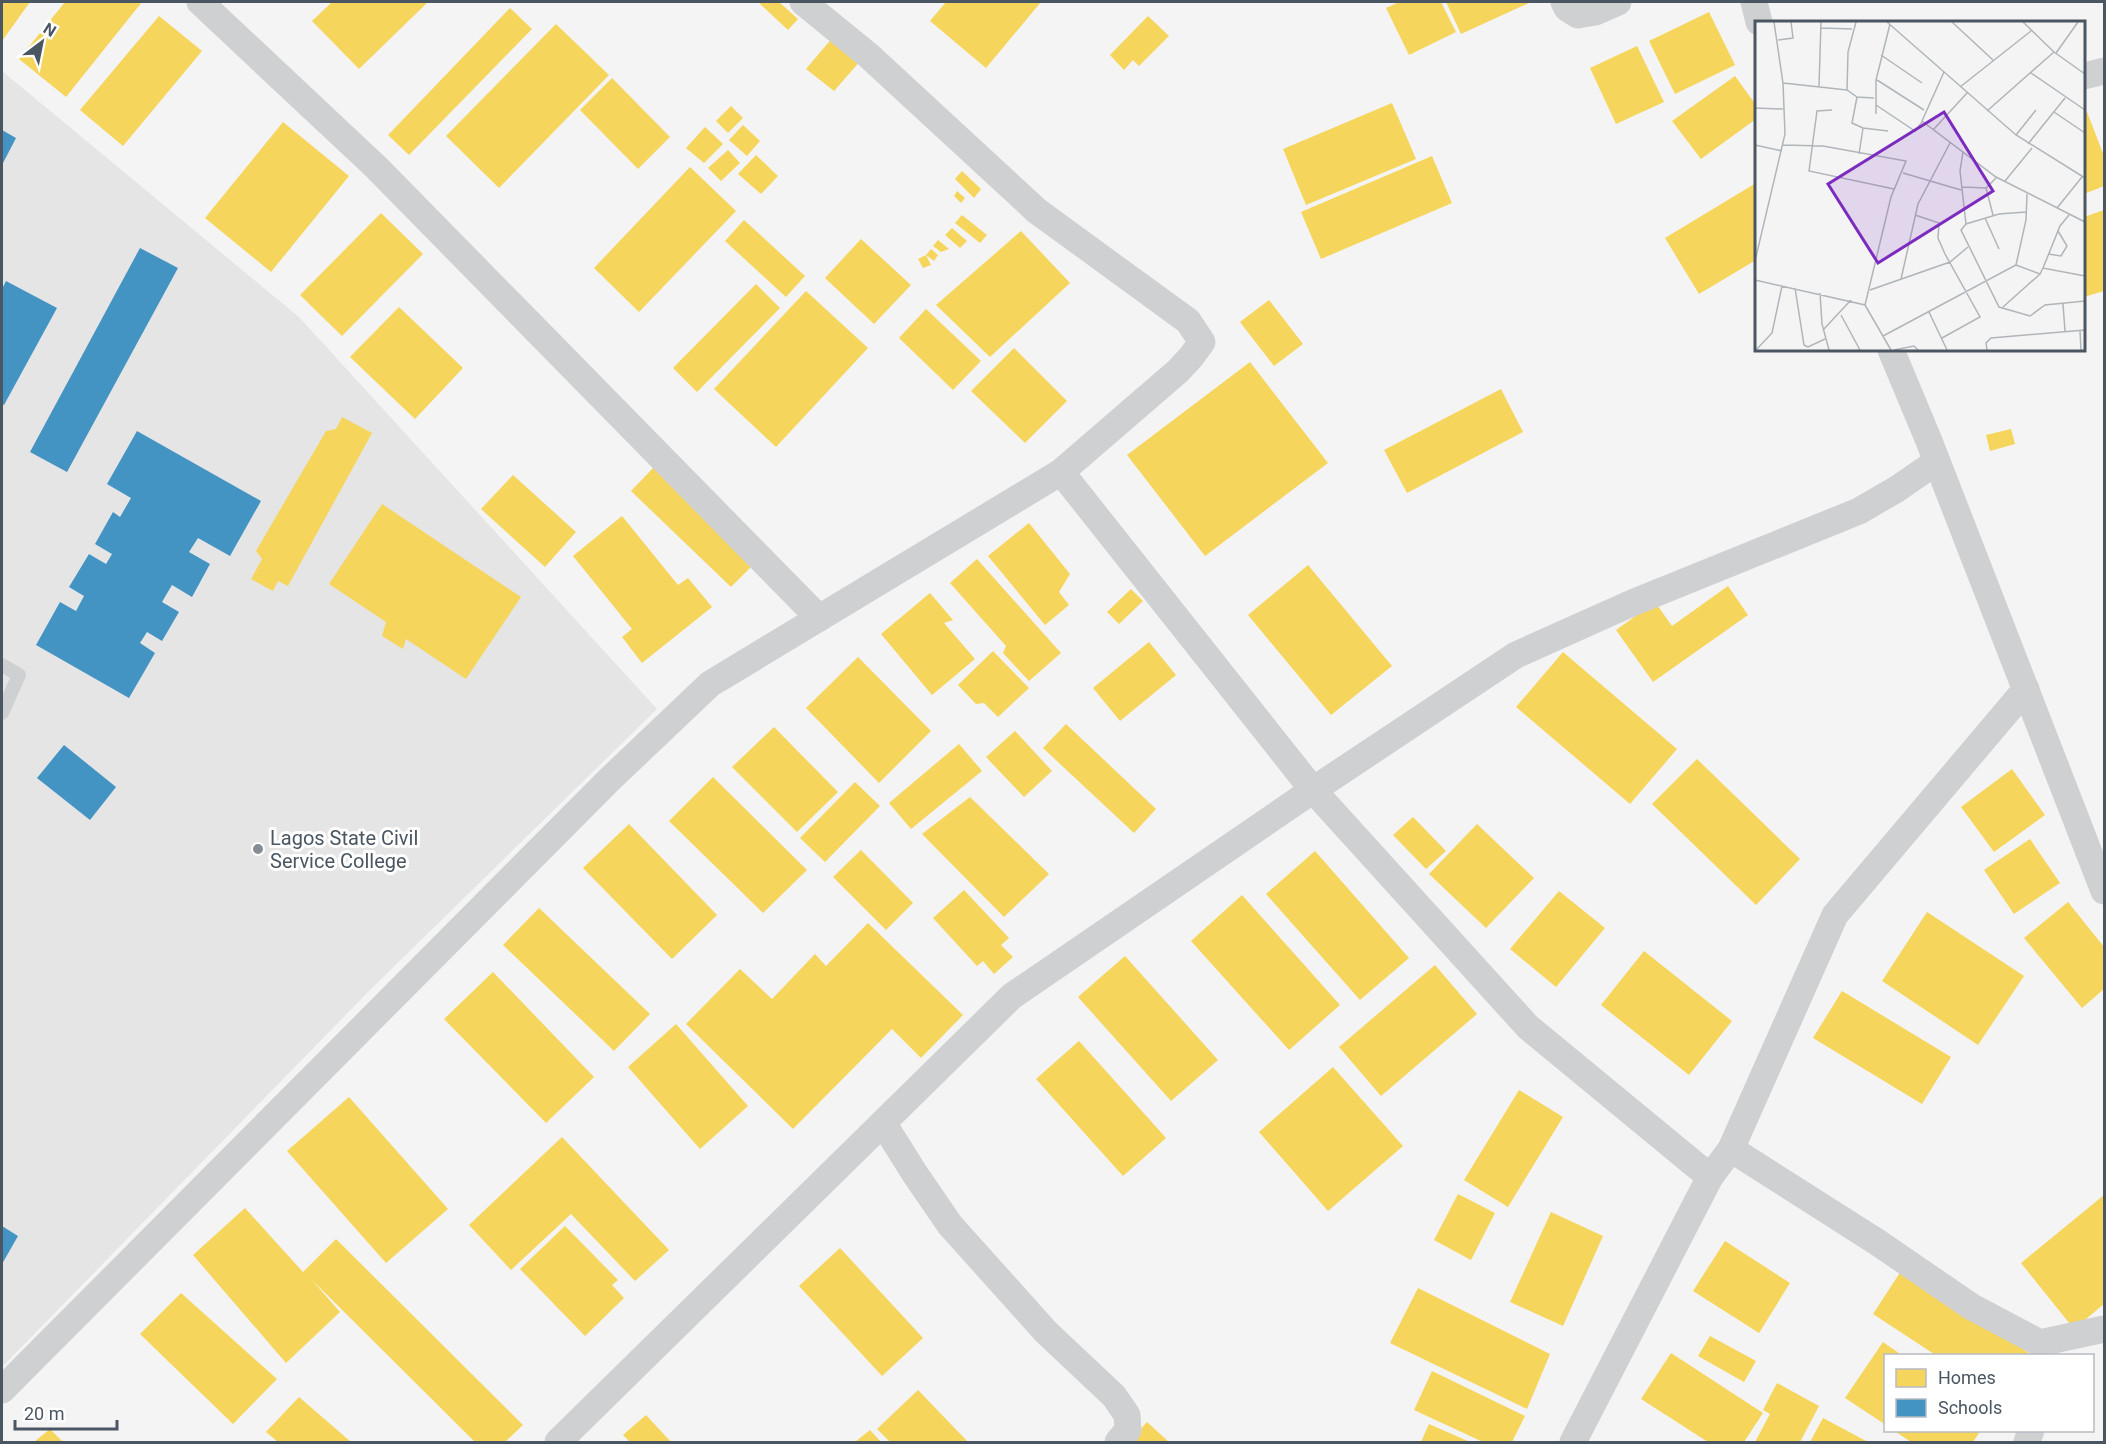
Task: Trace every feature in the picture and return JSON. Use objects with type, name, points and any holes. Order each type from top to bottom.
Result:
[{"type":"street","points":[[200,2],[375,167],[819,618]]},
{"type":"street","points":[[2,1390],[610,779],[710,684],[1060,472],[1178,371],[1202,342],[1188,321],[1037,211],[868,55],[803,2]]},
{"type":"street","points":[[1564,2],[1578,15],[1595,12],[1618,2]]},
{"type":"street","points":[[1754,2],[1758,21]]},
{"type":"street","points":[[2085,76],[2104,70]]},
{"type":"street","points":[[1891,351],[2104,891]]},
{"type":"street","points":[[558,1443],[1012,996],[1313,790],[1516,655],[1632,603],[1858,511],[1897,489],[1936,462]]},
{"type":"street","points":[[1060,472],[1313,790],[1528,1027],[1710,1177]]},
{"type":"street","points":[[1573,1443],[1710,1177],[1731,1149],[1835,915],[2026,689]]},
{"type":"street","points":[[883,1122],[950,1225],[1046,1332],[1114,1396],[1127,1415],[1128,1430],[1118,1443]]},
{"type":"street","points":[[1731,1149],[2040,1349],[2104,1329]]},
{"type":"lane","points":[[2,665],[19,675],[2,713]]},
{"type":"shaded area","name":"Lagos State Civil Service College","points":[[2,71],[299,317],[657,709],[371,989],[2,1367]]},
{"type":"building: Homes","points":[[2,2],[30,2],[2,41]]},
{"type":"building: Homes","points":[[65,2],[142,2],[66,97],[19,59]]},
{"type":"building: Homes","points":[[332,2],[428,2],[359,69],[312,21]]},
{"type":"building: Homes","points":[[758,2],[779,2],[798,19],[788,30]]},
{"type":"building: Homes","points":[[946,2],[1041,2],[986,68],[930,21]]},
{"type":"building: Homes","points":[[1399,2],[1441,2],[1456,32],[1409,55],[1386,8]]},
{"type":"building: Homes","points":[[1446,2],[1531,2],[1461,34]]},
{"type":"building: Homes","points":[[510,8],[532,29],[409,155],[388,135]]},
{"type":"building: Homes","points":[[1709,12],[1735,65],[1675,94],[1649,41]]},
{"type":"building: Homes","points":[[159,16],[202,51],[123,146],[80,110]]},
{"type":"building: Homes","points":[[1148,16],[1169,36],[1139,66],[1133,60],[1124,70],[1110,55]]},
{"type":"building: Homes","points":[[556,24],[609,75],[499,188],[446,136]]},
{"type":"building: Homes","points":[[834,36],[862,59],[834,91],[806,69]]},
{"type":"building: Homes","points":[[1637,46],[1664,102],[1616,124],[1590,68]]},
{"type":"building: Homes","points":[[1735,76],[1755,104],[1755,120],[1701,159],[1672,121]]},
{"type":"building: Homes","points":[[612,78],[670,137],[638,169],[580,110]]},
{"type":"building: Homes","points":[[1392,103],[1416,159],[1306,205],[1283,149]]},
{"type":"building: Homes","points":[[731,106],[743,118],[728,133],[716,121]]},
{"type":"building: Homes","points":[[2087,112],[2104,156],[2104,186],[2085,194],[2085,113]]},
{"type":"building: Homes","points":[[283,122],[349,176],[271,272],[205,218]]},
{"type":"building: Homes","points":[[743,125],[760,141],[747,156],[729,140]]},
{"type":"building: Homes","points":[[705,127],[723,144],[704,163],[686,148]]},
{"type":"building: Homes","points":[[728,150],[740,163],[721,181],[708,168]]},
{"type":"building: Homes","points":[[756,155],[778,176],[761,194],[738,174]]},
{"type":"building: Homes","points":[[1432,156],[1452,203],[1321,259],[1301,212]]},
{"type":"building: Homes","points":[[690,167],[736,211],[639,312],[594,268]]},
{"type":"building: Homes","points":[[962,171],[981,189],[974,198],[955,179]]},
{"type":"building: Homes","points":[[1755,184],[1755,261],[1699,294],[1665,238]]},
{"type":"building: Homes","points":[[957,191],[965,198],[961,203],[954,196]]},
{"type":"building: Homes","points":[[2104,210],[2104,291],[2085,297],[2085,217]]},
{"type":"building: Homes","points":[[381,213],[423,254],[342,336],[300,295]]},
{"type":"building: Homes","points":[[962,215],[987,235],[980,243],[955,223]]},
{"type":"building: Homes","points":[[744,220],[805,276],[786,297],[725,241]]},
{"type":"building: Homes","points":[[952,228],[967,241],[960,248],[945,235]]},
{"type":"building: Homes","points":[[1021,231],[1070,283],[990,357],[936,305]]},
{"type":"building: Homes","points":[[861,239],[911,285],[874,324],[825,278]]},
{"type":"building: Homes","points":[[938,240],[949,249],[941,252],[933,246]]},
{"type":"building: Homes","points":[[931,249],[938,255],[934,261],[926,255]]},
{"type":"building: Homes","points":[[926,255],[931,265],[923,268],[918,259]]},
{"type":"building: Homes","points":[[756,284],[780,308],[697,392],[673,368]]},
{"type":"building: Homes","points":[[806,291],[868,348],[776,447],[714,389]]},
{"type":"building: Homes","points":[[1269,300],[1303,344],[1274,366],[1240,322]]},
{"type":"building: Homes","points":[[399,307],[463,368],[415,419],[350,357]]},
{"type":"building: Homes","points":[[926,309],[981,361],[953,390],[899,338]]},
{"type":"building: Homes","points":[[1014,348],[1067,401],[1025,443],[971,391]]},
{"type":"building: Homes","points":[[1250,362],[1328,463],[1205,556],[1127,455]]},
{"type":"building: Homes","points":[[1501,389],[1523,432],[1407,493],[1384,450]]},
{"type":"building: Homes","points":[[342,417],[372,433],[288,586],[278,581],[273,591],[251,579],[262,559],[256,551],[326,431],[336,429]]},
{"type":"building: Homes","points":[[2011,429],[2015,444],[1990,451],[1986,435]]},
{"type":"building: Homes","points":[[656,465],[756,562],[731,587],[631,491]]},
{"type":"building: Homes","points":[[513,475],[576,532],[545,567],[481,509]]},
{"type":"building: Homes","points":[[382,504],[521,597],[466,679],[406,639],[403,649],[382,636],[386,622],[329,584]]},
{"type":"building: Homes","points":[[622,516],[678,585],[688,578],[712,607],[642,663],[622,637],[632,629],[573,556]]},
{"type":"building: Homes","points":[[1029,523],[1070,574],[1059,592],[1069,605],[1045,625],[988,556]]},
{"type":"building: Homes","points":[[977,559],[1061,653],[1029,681],[1003,653],[1006,646],[950,583]]},
{"type":"building: Homes","points":[[1308,565],[1392,666],[1331,715],[1248,615]]},
{"type":"building: Homes","points":[[1728,586],[1748,615],[1653,682],[1616,630],[1655,602],[1672,626]]},
{"type":"building: Homes","points":[[1131,589],[1143,601],[1119,624],[1107,612]]},
{"type":"building: Homes","points":[[930,593],[953,620],[944,623],[975,659],[932,695],[881,634]]},
{"type":"building: Homes","points":[[1149,642],[1176,675],[1120,721],[1093,688]]},
{"type":"building: Homes","points":[[993,651],[1029,688],[998,717],[984,703],[976,704],[958,685]]},
{"type":"building: Homes","points":[[1563,652],[1677,749],[1630,804],[1516,707]]},
{"type":"building: Homes","points":[[858,657],[931,731],[879,783],[806,708]]},
{"type":"building: Homes","points":[[1066,724],[1156,809],[1134,833],[1043,748]]},
{"type":"building: Homes","points":[[774,727],[838,792],[797,832],[732,767]]},
{"type":"building: Homes","points":[[1015,731],[1052,771],[1024,797],[986,757]]},
{"type":"building: Homes","points":[[959,744],[982,771],[911,829],[889,803]]},
{"type":"building: Homes","points":[[1697,759],[1800,859],[1756,905],[1652,804]]},
{"type":"building: Homes","points":[[2012,769],[2045,815],[1994,852],[1961,807]]},
{"type":"building: Homes","points":[[713,777],[807,870],[763,913],[669,821]]},
{"type":"building: Homes","points":[[855,782],[880,806],[825,862],[800,838]]},
{"type":"building: Homes","points":[[970,797],[1049,874],[1004,917],[922,834]]},
{"type":"building: Homes","points":[[1413,817],[1446,851],[1426,869],[1393,835]]},
{"type":"building: Homes","points":[[629,824],[717,915],[672,959],[583,868]]},
{"type":"building: Homes","points":[[1477,824],[1534,878],[1486,928],[1429,874]]},
{"type":"building: Homes","points":[[2030,839],[2060,883],[2014,914],[1984,870]]},
{"type":"building: Homes","points":[[861,850],[913,903],[886,930],[833,877]]},
{"type":"building: Homes","points":[[1315,851],[1409,958],[1360,1000],[1266,894]]},
{"type":"building: Homes","points":[[964,890],[1009,938],[1001,945],[1013,957],[994,974],[983,961],[977,966],[933,918]]},
{"type":"building: Homes","points":[[1559,891],[1605,928],[1556,987],[1510,949]]},
{"type":"building: Homes","points":[[1242,895],[1340,1005],[1289,1050],[1191,941]]},
{"type":"building: Homes","points":[[2068,902],[2104,947],[2104,989],[2082,1008],[2024,938]]},
{"type":"building: Homes","points":[[539,908],[650,1014],[614,1051],[503,945]]},
{"type":"building: Homes","points":[[1927,912],[2024,976],[1978,1045],[1882,981]]},
{"type":"building: Homes","points":[[868,923],[963,1015],[921,1058],[892,1029],[793,1129],[686,1024],[740,969],[772,999],[815,954],[826,966]]},
{"type":"building: Homes","points":[[1644,951],[1732,1021],[1689,1075],[1601,1005]]},
{"type":"building: Homes","points":[[1125,956],[1218,1060],[1171,1101],[1078,997]]},
{"type":"building: Homes","points":[[1435,965],[1477,1014],[1381,1096],[1339,1047]]},
{"type":"building: Homes","points":[[493,972],[594,1077],[546,1123],[444,1019]]},
{"type":"building: Homes","points":[[1842,991],[1951,1057],[1922,1104],[1813,1038]]},
{"type":"building: Homes","points":[[676,1024],[748,1106],[700,1149],[628,1067]]},
{"type":"building: Homes","points":[[1079,1041],[1166,1138],[1123,1176],[1036,1079]]},
{"type":"building: Homes","points":[[1333,1067],[1403,1146],[1328,1211],[1259,1132]]},
{"type":"building: Homes","points":[[1519,1090],[1563,1117],[1508,1207],[1464,1180]]},
{"type":"building: Homes","points":[[349,1097],[448,1209],[386,1263],[287,1151]]},
{"type":"building: Homes","points":[[562,1137],[669,1250],[635,1281],[571,1214],[511,1270],[469,1225]]},
{"type":"building: Homes","points":[[1458,1194],[1495,1213],[1471,1260],[1434,1240]]},
{"type":"building: Homes","points":[[2104,1195],[2104,1304],[2074,1329],[2021,1263]]},
{"type":"building: Homes","points":[[245,1208],[303,1272],[336,1239],[523,1425],[505,1442],[475,1442],[312,1280],[340,1312],[286,1363],[193,1255]]},
{"type":"building: Homes","points":[[1551,1212],[1603,1236],[1563,1326],[1510,1302]]},
{"type":"building: Homes","points":[[565,1226],[618,1280],[612,1285],[624,1298],[585,1336],[520,1269]]},
{"type":"building: Homes","points":[[1725,1241],[1790,1283],[1759,1333],[1693,1291]]},
{"type":"building: Homes","points":[[840,1248],[923,1338],[882,1376],[799,1286]]},
{"type":"building: Homes","points":[[1901,1271],[2029,1353],[1934,1354],[1873,1314]]},
{"type":"building: Homes","points":[[1418,1288],[1550,1354],[1527,1409],[1390,1343]]},
{"type":"building: Homes","points":[[181,1293],[277,1379],[233,1424],[140,1334]]},
{"type":"building: Homes","points":[[1710,1336],[1756,1361],[1744,1382],[1698,1356]]},
{"type":"building: Homes","points":[[1883,1342],[1900,1354],[1884,1354],[1884,1424],[1845,1398]]},
{"type":"building: Homes","points":[[1671,1353],[1763,1413],[1744,1442],[1708,1442],[1641,1399]]},
{"type":"building: Homes","points":[[1432,1371],[1525,1416],[1512,1442],[1483,1442],[1414,1410]]},
{"type":"building: Homes","points":[[1777,1383],[1819,1406],[1800,1442],[1755,1442],[1770,1414],[1763,1410]]},
{"type":"building: Homes","points":[[918,1390],[968,1442],[890,1442],[877,1429]]},
{"type":"building: Homes","points":[[299,1397],[351,1442],[278,1442],[266,1432]]},
{"type":"building: Homes","points":[[646,1415],[671,1442],[630,1442],[623,1435]]},
{"type":"building: Homes","points":[[1823,1418],[1868,1442],[1810,1442]]},
{"type":"building: Homes","points":[[1147,1422],[1169,1442],[1129,1442]]},
{"type":"building: Homes","points":[[1429,1424],[1470,1442],[1421,1442]]},
{"type":"building: Homes","points":[[50,1429],[63,1442],[34,1442]]},
{"type":"building: Homes","points":[[870,1430],[881,1442],[855,1442]]},
{"type":"building: Homes","points":[[1896,1432],[1980,1432],[1973,1442],[1911,1442]]},
{"type":"building: Schools","points":[[2,130],[16,138],[2,165]]},
{"type":"building: Schools","points":[[140,248],[178,268],[67,472],[30,452]]},
{"type":"building: Schools","points":[[6,281],[57,308],[4,405],[2,404],[2,289]]},
{"type":"building: Schools","points":[[137,431],[261,501],[230,556],[198,538],[189,552],[210,564],[192,597],[172,585],[162,602],[179,612],[162,641],[147,632],[140,643],[155,653],[129,698],[36,645],[60,602],[76,611],[84,596],[69,587],[89,554],[106,564],[112,554],[95,544],[113,512],[120,517],[131,498],[107,484]]},
{"type":"building: Schools","points":[[64,745],[116,787],[90,820],[37,778]]},
{"type":"building: Schools","points":[[2,1226],[18,1236],[2,1264]]},
{"type":"place","name":"Lagos State Civil Service College","points":[[258,849]]}]
